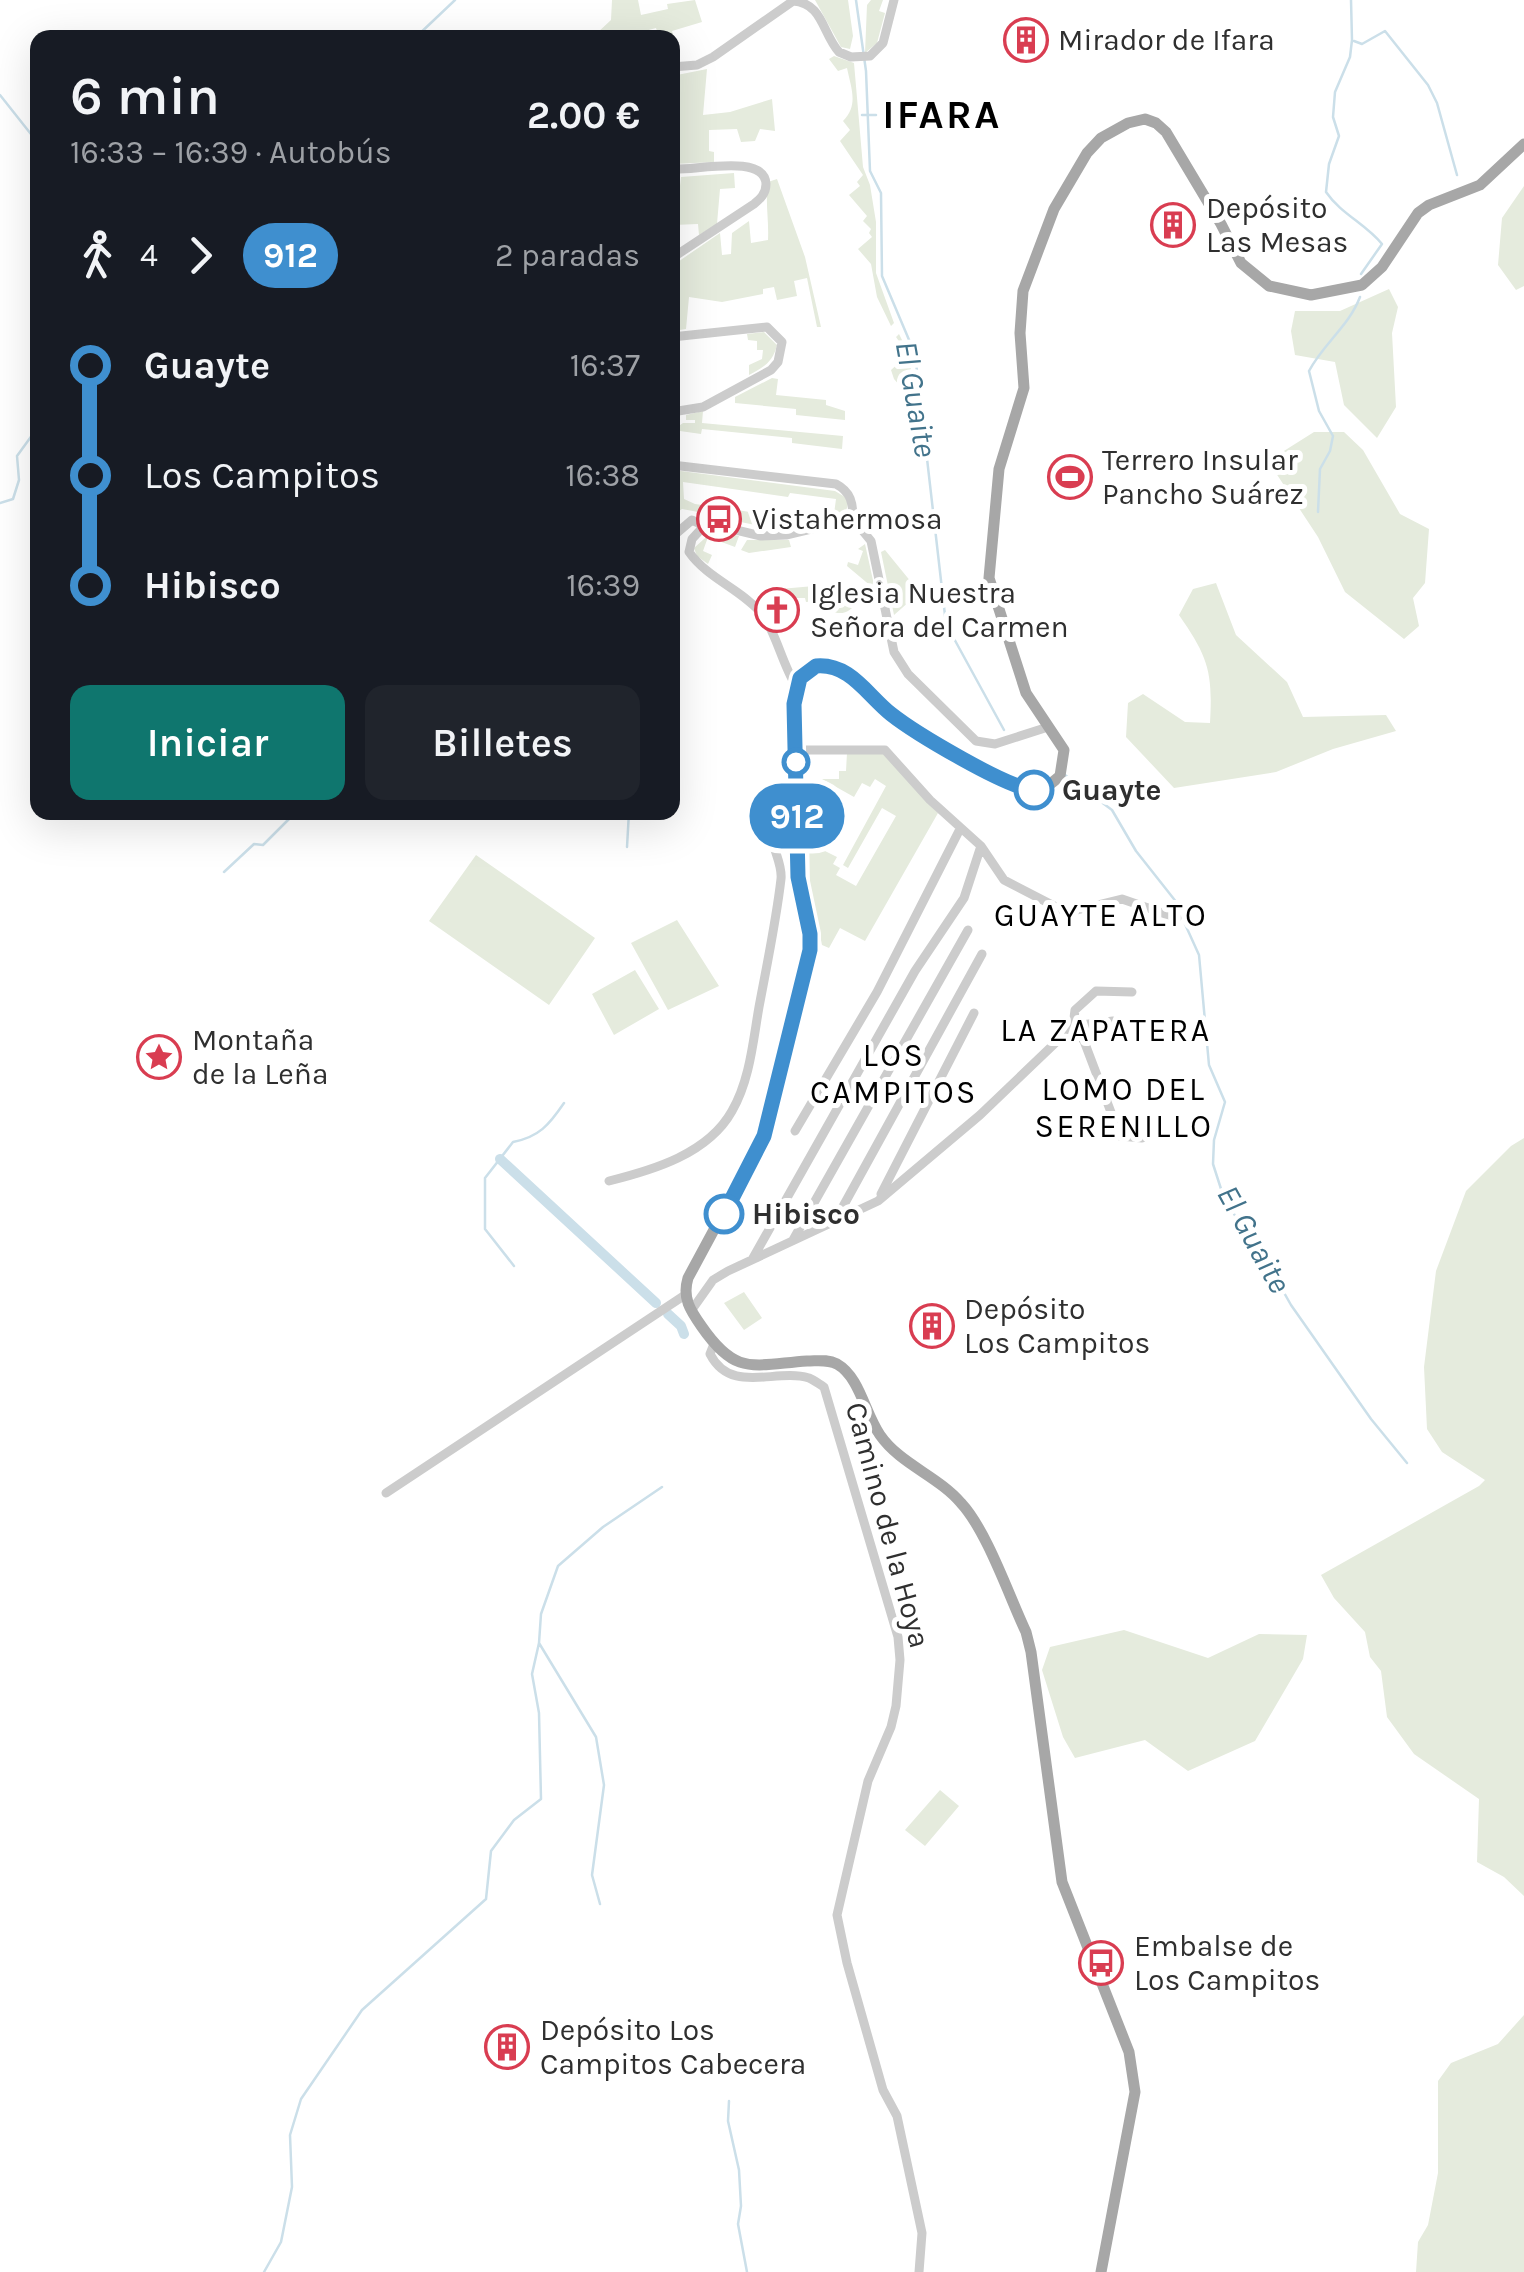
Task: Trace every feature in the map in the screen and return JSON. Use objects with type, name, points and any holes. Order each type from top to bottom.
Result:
[{"type":"main road","points":[[1101,2272],[1135,2092],[1134,2075],[1129,2052],[1062,1882],[1026,1632],[972,1517],[960,1500],[882,1438],[842,1367],[825,1360],[748,1366],[727,1358],[691,1312],[685,1295],[688,1278],[764,1136],[810,950],[798,877],[796,686],[816,666],[836,666],[893,715],[988,773],[1023,790],[1042,789],[1060,776],[1064,750],[1026,693],[989,578],[988,555],[999,470],[1024,388],[1022,291],[1054,208],[1101,138],[1128,123],[1156,123],[1166,132],[1203,193],[1241,264],[1269,286],[1311,295],[1362,286],[1382,267],[1418,213],[1480,185],[1524,144]]},
{"type":"street","points":[[680,66],[713,57],[793,1],[807,1],[816,10],[833,45],[844,55],[870,56],[883,43],[894,0]]},
{"type":"street","points":[[680,169],[749,166],[761,172],[766,183],[764,195],[754,204],[680,253]]},
{"type":"street","points":[[680,336],[767,327],[782,342],[778,362],[771,370],[703,406],[680,410]]},
{"type":"street","points":[[680,465],[836,484],[846,489],[853,519],[871,540],[894,652],[908,674],[976,741],[995,744],[1048,727]]},
{"type":"street","points":[[796,686],[765,617],[712,576],[689,552],[692,539],[711,524],[761,536],[800,532],[853,519]]},
{"type":"street","points":[[680,530],[692,520],[704,526]]},
{"type":"street","points":[[796,750],[886,750],[960,829],[982,846],[1004,880],[1060,909],[1078,910],[1122,899],[1176,918]]},
{"type":"street","points":[[609,1181],[674,1161],[732,1113],[746,1078],[782,872],[771,834],[773,827],[798,826]]},
{"type":"street","points":[[795,1131],[877,992],[960,829]]},
{"type":"street","points":[[752,1260],[915,971],[964,898],[982,846]]},
{"type":"street","points":[[792,1243],[968,930]]},
{"type":"street","points":[[834,1223],[982,954]]},
{"type":"street","points":[[1132,992],[1096,991],[1075,1010],[1073,1026],[1084,1041],[1120,1136],[1142,1138]]},
{"type":"street","points":[[878,1201],[974,1013]]},
{"type":"street","points":[[691,1312],[714,1280],[878,1201],[980,1115],[1073,1026],[1113,1021]]},
{"type":"street","points":[[386,1493],[685,1295]]},
{"type":"street","name":"Camino de la Hoya","points":[[714,1344],[710,1354],[715,1364],[730,1374],[749,1379],[808,1378],[824,1387],[898,1637],[896,1706],[891,1728],[868,1781],[837,1915],[883,2090],[897,2116],[922,2233],[919,2272]]},
{"type":"shaded area","points":[[612,0],[638,0],[641,15],[668,9],[667,4],[695,0],[702,22],[675,30],[600,30],[611,20]]},
{"type":"shaded area","points":[[815,0],[848,0],[853,36],[850,49],[841,47]]},
{"type":"shaded area","points":[[871,0],[883,0],[879,11],[885,13],[877,43],[865,53],[867,5]]},
{"type":"shaded area","points":[[834,56],[854,63],[863,167],[876,222],[876,273],[894,323],[891,326],[877,297],[871,264],[858,249],[872,237],[871,229],[863,221],[867,216],[849,195],[860,186],[857,182],[863,175],[840,141],[850,130],[843,121],[853,96],[847,68],[838,71],[829,59]]},
{"type":"shaded area","points":[[707,69],[703,115],[730,112],[772,99],[775,131],[760,129],[755,141],[741,142],[737,129],[709,130],[709,151],[714,152],[714,162],[680,164],[680,74]]},
{"type":"shaded area","points":[[734,173],[735,188],[720,189],[717,224],[699,235],[698,224],[680,225],[681,177]]},
{"type":"shaded area","points":[[777,179],[805,257],[821,327],[817,327],[807,278],[794,281],[797,296],[777,300],[774,287],[763,289],[763,294],[722,302],[689,297],[686,329],[680,330],[680,260],[720,233],[722,255],[731,254],[732,233],[749,221],[751,243],[768,240],[768,182]]},
{"type":"shaded area","points":[[1524,186],[1524,286],[1516,290],[1498,265],[1502,218]]},
{"type":"shaded area","points":[[1389,289],[1398,307],[1392,333],[1396,407],[1377,438],[1344,405],[1335,362],[1295,355],[1291,331],[1295,311],[1340,311]]},
{"type":"shaded area","points":[[764,332],[777,345],[775,351],[767,363],[749,375],[749,365],[762,359],[763,350],[757,350],[757,341],[748,340],[747,334]]},
{"type":"shaded area","points":[[899,334],[909,354],[914,393],[907,394],[891,370],[901,361],[903,347],[896,337]]},
{"type":"shaded area","points":[[772,378],[778,379],[776,395],[826,400],[826,405],[845,411],[845,420],[796,415],[796,409],[735,403],[735,397]]},
{"type":"shaded area","points":[[703,411],[702,423],[843,436],[842,449],[792,443],[792,438],[702,429],[701,434],[680,431],[683,423],[695,423],[686,420],[686,415]]},
{"type":"shaded area","points":[[1314,432],[1344,432],[1363,450],[1400,514],[1429,529],[1425,583],[1413,598],[1419,626],[1404,639],[1345,592],[1318,537],[1268,461]]},
{"type":"shaded area","points":[[680,471],[835,491],[848,504],[844,518],[802,528],[762,526],[682,509]],"holes":[[[683,482],[788,497],[790,493],[836,499],[834,514],[815,512],[813,518],[786,513],[785,517],[695,504],[684,499]]]},
{"type":"shaded area","points":[[714,530],[739,536],[735,547],[708,537],[703,551],[712,555],[708,564],[697,556],[694,548]]},
{"type":"shaded area","points":[[747,540],[789,540],[791,547],[749,553],[741,550]]},
{"type":"shaded area","points":[[865,544],[878,603],[860,604],[858,600],[849,610],[839,613],[830,611],[834,604],[829,600],[783,598],[780,589],[837,584],[857,599],[866,590],[869,592],[872,587],[847,566],[848,562],[858,565],[863,551],[858,549]]},
{"type":"shaded area","points":[[885,550],[916,588],[906,597],[910,601],[894,615],[881,552]]},
{"type":"shaded area","points":[[1216,583],[1236,635],[1287,682],[1303,717],[1386,715],[1396,731],[1333,749],[1276,772],[1174,788],[1126,737],[1128,703],[1143,694],[1185,722],[1210,723],[1206,665],[1179,615],[1193,589]]},
{"type":"shaded area","points":[[884,752],[938,813],[865,941],[840,928],[829,948],[822,945],[810,885],[808,781],[829,787],[816,812],[828,818],[832,811],[843,817],[825,851],[837,857],[833,864],[840,868],[836,875],[856,886],[896,816],[882,808],[848,868],[843,865],[886,786],[875,779],[870,787],[862,783],[854,797],[822,779],[839,779],[839,771],[846,771],[847,753]]},
{"type":"shaded area","points":[[476,855],[595,938],[549,1005],[429,921]]},
{"type":"shaded area","points":[[677,920],[719,986],[668,1010],[631,943]]},
{"type":"shaded area","points":[[635,970],[659,1009],[614,1035],[592,994]]},
{"type":"shaded area","points":[[1524,1138],[1524,1896],[1504,1877],[1477,1862],[1479,1799],[1414,1754],[1387,1717],[1381,1671],[1370,1657],[1365,1632],[1334,1598],[1321,1575],[1485,1480],[1442,1452],[1427,1429],[1424,1367],[1436,1271],[1466,1191]]},
{"type":"shaded area","points":[[744,1292],[762,1318],[744,1330],[724,1303]]},
{"type":"shaded area","points":[[1124,1630],[1208,1658],[1259,1634],[1307,1635],[1303,1659],[1255,1741],[1188,1771],[1145,1740],[1075,1758],[1063,1737],[1042,1670],[1050,1647]]},
{"type":"shaded area","points":[[940,1790],[959,1806],[925,1846],[905,1830]]},
{"type":"shaded area","points":[[1524,2015],[1524,2272],[1416,2272],[1418,2242],[1428,2225],[1438,2173],[1438,2081],[1451,2063],[1498,2044]]},
{"type":"waterway","points":[[423,30],[455,0]]},
{"type":"waterway","name":"El Guaite","points":[[856,0],[866,71],[870,171],[881,193],[882,276],[915,354],[946,624],[1004,730]]},
{"type":"waterway","points":[[1351,0],[1350,57],[1335,92],[1333,117],[1339,136],[1329,164],[1326,192],[1382,244],[1361,274]]},
{"type":"waterway","points":[[1354,41],[1362,44],[1385,31],[1428,85],[1437,103],[1457,175]]},
{"type":"waterway","points":[[0,95],[30,133]]},
{"type":"waterway","name":"El Guaite","points":[[862,115],[876,115]]},
{"type":"waterway","points":[[1318,512],[1320,469],[1333,436],[1319,411],[1309,371],[1360,297]]},
{"type":"waterway","points":[[0,503],[13,499],[19,480],[17,456],[30,438]]},
{"type":"waterway","name":"El Guaite","points":[[1065,775],[1112,810],[1136,851],[1181,908]]},
{"type":"waterway","points":[[224,872],[254,844],[263,845],[288,820]]},
{"type":"waterway","points":[[627,847],[629,820]]},
{"type":"waterway","name":"El Guaite","points":[[1185,924],[1199,955],[1209,1065],[1225,1102],[1214,1140],[1213,1164],[1222,1192],[1291,1305],[1407,1463]]},
{"type":"waterway","points":[[514,1266],[485,1229],[485,1178],[513,1142],[543,1129],[564,1103]]},
{"type":"waterway","points":[[500,1159],[656,1303]]},
{"type":"waterway","points":[[668,1314],[684,1334]]},
{"type":"waterway","points":[[600,1904],[592,1875],[604,1785],[596,1737],[539,1643],[541,1614],[558,1566],[603,1527],[662,1487]]},
{"type":"waterway","points":[[264,2272],[281,2242],[292,2187],[290,2135],[301,2099],[362,2010],[486,1899],[491,1851],[514,1820],[541,1799],[539,1713],[532,1674],[539,1643]]},
{"type":"waterway","points":[[729,2101],[728,2121],[739,2170],[738,2224],[747,2272]]},
{"type":"bus line","name":"912","points":[[724,1214],[764,1136],[810,950],[798,877],[794,704],[800,678],[816,666],[836,666],[893,715],[988,773],[1023,790],[1034,790]]},
{"type":"place","name":"Mirador de Ifara","points":[[1026,40]]},
{"type":"place","name":"Depósito Las Mesas","points":[[1173,225]]},
{"type":"place","name":"Terrero Insular Pancho Suárez","points":[[1070,477]]},
{"type":"place","name":"Vistahermosa","points":[[719,519]]},
{"type":"place","name":"Iglesia Nuestra Señora del Carmen","points":[[777,610]]},
{"type":"place","name":"Guayte","points":[[1034,790]]},
{"type":"place","name":"Montaña de la Leña","points":[[159,1057]]},
{"type":"place","name":"Hibisco","points":[[724,1214]]},
{"type":"place","name":"Depósito Los Campitos","points":[[932,1326]]},
{"type":"place","name":"Embalse de Los Campitos","points":[[1101,1963]]},
{"type":"place","name":"Depósito Los Campitos Cabecera","points":[[507,2047]]},
{"type":"district","name":"IFARA","points":[[942,114]]},
{"type":"district","name":"GUAYTE ALTO","points":[[1101,915]]},
{"type":"district","name":"LA ZAPATERA","points":[[1106,1030]]},
{"type":"district","name":"LOS CAMPITOS","points":[[894,1074]]},
{"type":"district","name":"LOMO DEL SERENILLO","points":[[1124,1108]]}]
